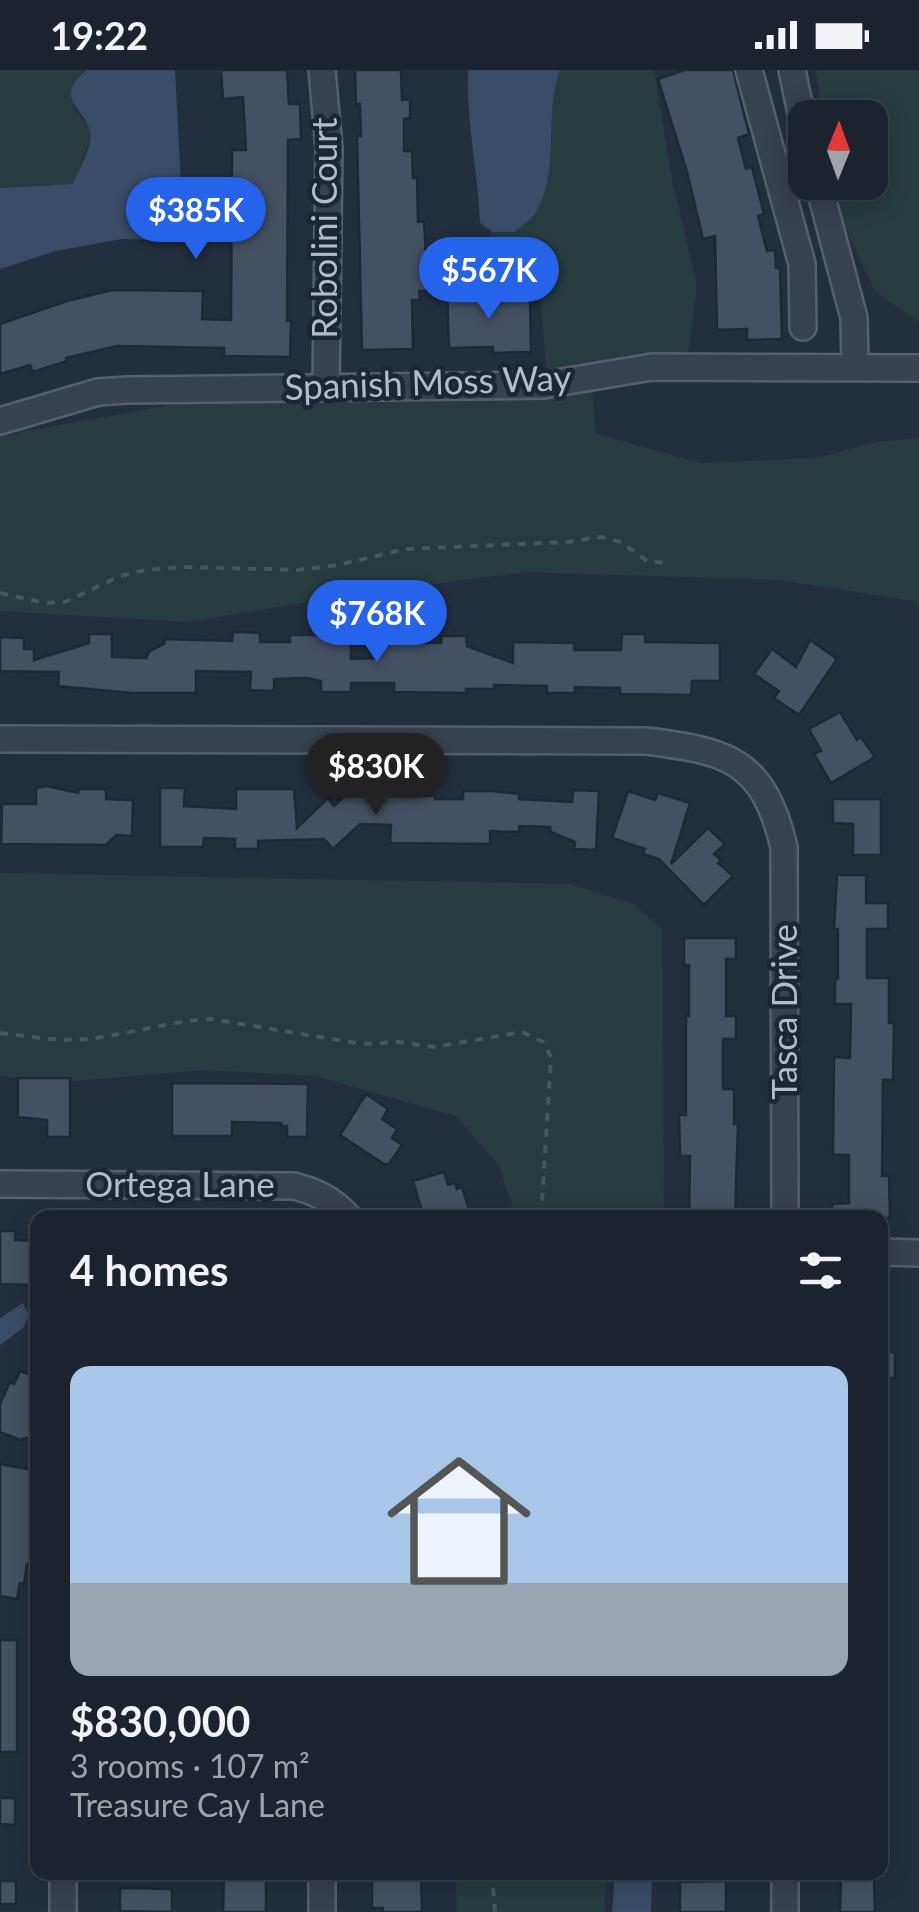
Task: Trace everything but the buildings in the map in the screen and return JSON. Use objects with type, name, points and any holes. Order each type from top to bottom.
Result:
[{"type":"street","name":"Robolini Court","points":[[322,70],[328,148],[326,387]]},
{"type":"street","points":[[749,70],[802,264],[803,327]]},
{"type":"street","points":[[792,70],[798,100]]},
{"type":"street","points":[[781,186],[788,182]]},
{"type":"street","points":[[823,200],[854,318],[855,366]]},
{"type":"street","name":"Spanish Moss Way","points":[[0,421],[98,392],[544,385],[652,367],[919,368]]},
{"type":"street","name":"Tasca Drive","points":[[0,739],[646,741],[696,747],[728,756],[769,798],[784,847],[785,1210]]},
{"type":"street","name":"Ortega Lane","points":[[0,1184],[294,1186],[315,1191],[341,1210]]},
{"type":"street","points":[[888,1252],[919,1253]]},
{"type":"street","points":[[62,1880],[63,1912]]},
{"type":"street","points":[[322,1880],[322,1912]]},
{"type":"street","points":[[785,1880],[785,1912]]},
{"type":"path","points":[[0,593],[65,602],[120,576],[146,570],[297,570],[406,549],[568,542],[600,537],[621,542],[647,560],[666,563]]},
{"type":"path","points":[[0,1033],[83,1039],[211,1019],[362,1044],[398,1042],[435,1047],[510,1032],[532,1035],[543,1042],[550,1056],[542,1210]]},
{"type":"path","points":[[493,1880],[495,1912]]},
{"type":"green space","points":[[0,70],[87,70],[78,77],[73,107],[90,129],[90,139],[73,184],[0,188]]},
{"type":"green space","points":[[560,70],[654,70],[672,180],[697,285],[687,365],[591,374],[596,434],[701,463],[817,458],[876,442],[919,438],[919,610],[914,601],[778,580],[525,572],[350,595],[189,622],[0,611],[0,436],[208,398],[549,391],[538,278],[491,277],[490,229],[493,232],[552,140],[550,96]]},
{"type":"green space","points":[[816,70],[919,70],[919,322],[875,291],[839,214],[837,200],[888,200],[888,100],[820,100]]},
{"type":"green space","points":[[0,873],[570,884],[633,904],[662,929],[664,1210],[513,1210],[499,1166],[456,1116],[315,1076],[203,1070],[62,1082],[0,1076]]},
{"type":"green space","points":[[456,1880],[606,1880],[604,1912],[457,1912]]},
{"type":"water","points":[[87,70],[175,70],[182,204],[178,227],[156,240],[122,239],[56,251],[0,269],[0,188],[73,184],[85,158],[90,131],[71,95],[77,80]]},
{"type":"water","points":[[468,70],[560,70],[544,193],[535,213],[515,232],[493,232],[480,223]]},
{"type":"water","points":[[23,1303],[29,1315],[23,1328],[0,1345],[0,1318]]},
{"type":"water","points":[[614,1880],[652,1880],[651,1912],[612,1912]]}]
